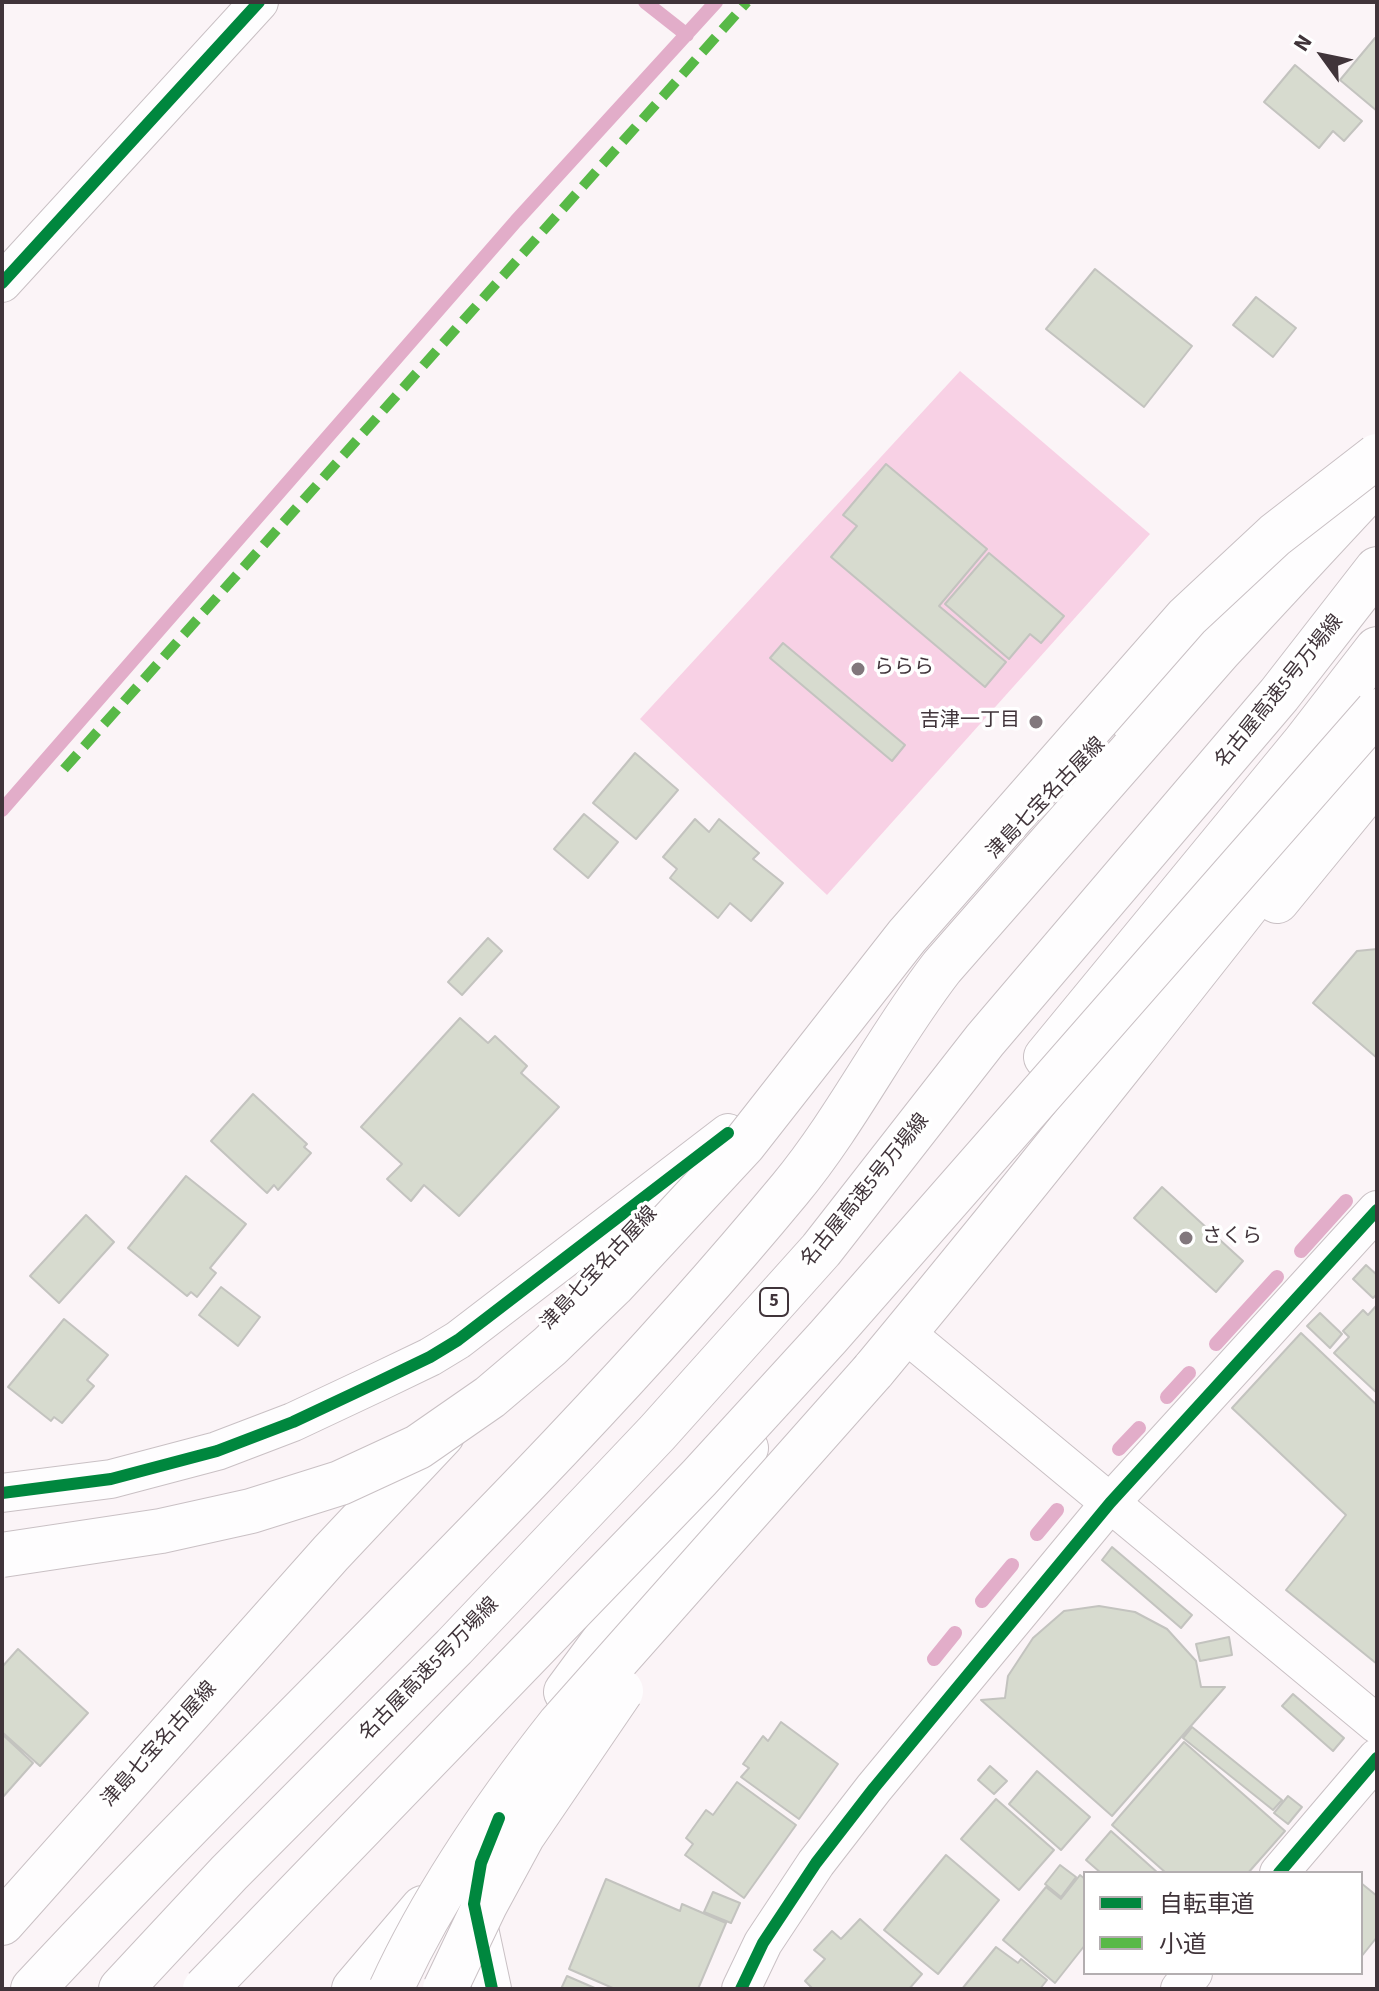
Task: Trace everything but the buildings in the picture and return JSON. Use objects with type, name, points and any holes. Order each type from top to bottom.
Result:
[{"type":"main road","name":"津島七宝名古屋線","points":[[2,1923],[331,1553],[1377,455]]},
{"type":"main road","points":[[2,1555],[161,1531],[236,1515],[340,1483],[418,1447],[490,1397],[550,1346],[613,1285],[744,1144],[907,936],[1187,617],[1275,535],[1377,455]]},
{"type":"main road","points":[[33,1989],[126,1890],[397,1617],[683,1312],[798,1178],[942,967],[1220,650],[1377,481]]},
{"type":"main road","name":"名古屋高速5号万場線","points":[[121,1989],[229,1873],[464,1636],[657,1433],[821,1250],[985,1040],[1279,695],[1377,569]]},
{"type":"main road","points":[[411,1921],[531,1738],[711,1498],[871,1271],[1295,754],[1377,649]]},
{"type":"main road","points":[[205,1989],[721,1454],[1151,971],[1377,711]]},
{"type":"main road","points":[[391,1989],[451,1878],[519,1775],[560,1724],[873,1371],[991,1229],[1377,740]]},
{"type":"main road","points":[[354,1989],[499,1818],[916,1342],[1377,779]]},
{"type":"main road","points":[[445,1989],[523,1835],[576,1755],[758,1501]]},
{"type":"street","points":[[2,283],[259,2]]},
{"type":"street","points":[[2,1493],[111,1479],[217,1451],[293,1422],[430,1357],[458,1340],[728,1133]]},
{"type":"street","points":[[741,1989],[763,1943],[816,1863],[874,1788],[1110,1503],[1377,1210]]},
{"type":"street","points":[[916,1342],[1377,1724]]},
{"type":"street","points":[[1281,1871],[1377,1758]]},
{"type":"street","points":[[492,1989],[474,1904],[481,1863],[499,1818]]},
{"type":"shaded area","name":"ららら","points":[[960,371],[1150,534],[827,895],[640,719]]},
{"type":"waterway","points":[[645,2],[687,35]]},
{"type":"waterway","points":[[2,810],[516,221],[716,2]]},
{"type":"waterway","points":[[1301,1251],[1346,1201]]},
{"type":"waterway","points":[[1216,1344],[1277,1277]]},
{"type":"waterway","points":[[1167,1397],[1189,1373]]},
{"type":"waterway","points":[[1119,1449],[1139,1428]]},
{"type":"waterway","points":[[1037,1534],[1057,1510]]},
{"type":"waterway","points":[[982,1601],[1012,1565]]},
{"type":"waterway","points":[[934,1659],[955,1633]]},
{"type":"marked path","points":[[64,769],[747,2]]},
{"type":"cycle path","points":[[2,283],[259,2]]},
{"type":"cycle path","points":[[2,1493],[111,1479],[217,1451],[293,1422],[430,1357],[458,1340],[728,1133]]},
{"type":"cycle path","points":[[741,1989],[763,1943],[816,1863],[874,1788],[1110,1503],[1377,1210]]},
{"type":"cycle path","points":[[1281,1871],[1377,1758]]},
{"type":"cycle path","points":[[492,1989],[474,1904],[481,1863],[499,1818]]},
{"type":"place","name":"ららら","points":[[858,669]]},
{"type":"place","name":"吉津一丁目","points":[[1036,722]]},
{"type":"place","name":"さくら","points":[[1186,1238]]}]
